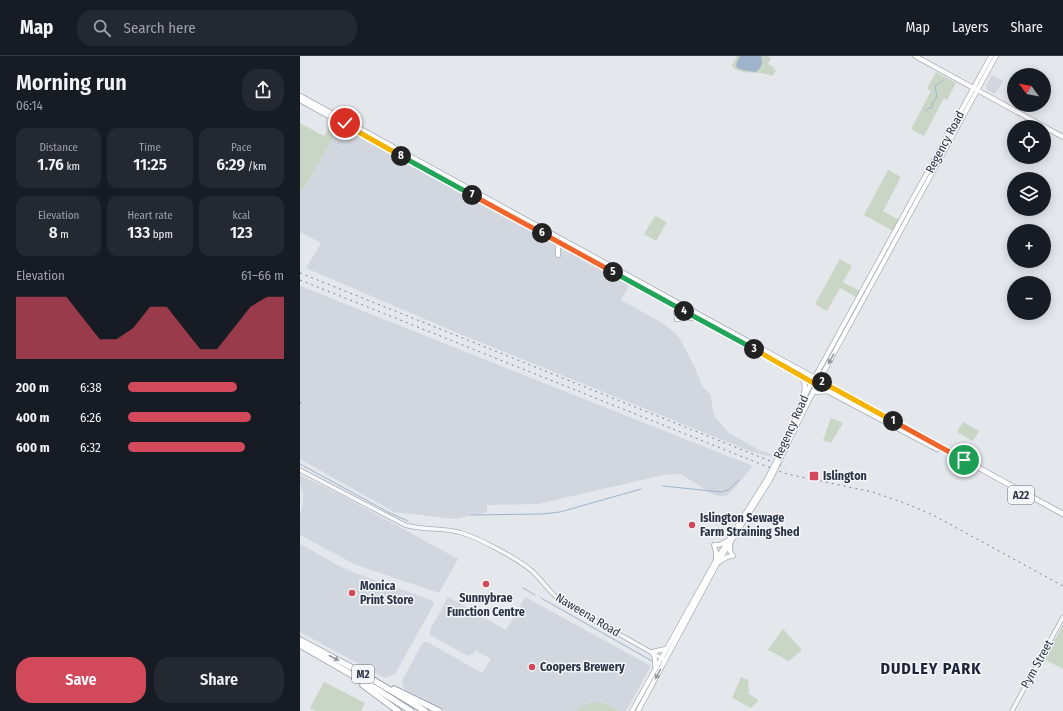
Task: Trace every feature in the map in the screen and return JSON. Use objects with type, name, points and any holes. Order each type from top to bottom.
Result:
[{"type":"highway","name":"M2","points":[[300,640],[360,672],[425,711]]},
{"type":"highway","name":"M2","points":[[300,645],[411,711]]},
{"type":"highway","points":[[360,672],[439,711]]},
{"type":"highway","name":"M2","points":[[348,674],[398,711]]},
{"type":"main road","points":[[915,56],[1063,137]]},
{"type":"main road","name":"Regency Road","points":[[638,711],[663,659],[698,595],[729,541],[769,480],[813,392],[816,382],[976,89],[991,56]]},
{"type":"main road","name":"Regency Road","points":[[783,451],[804,397],[816,382],[973,98],[976,89],[983,80],[996,56]]},
{"type":"main road","points":[[983,80],[982,88],[986,95]]},
{"type":"main road","points":[[973,98],[986,95]]},
{"type":"main road","name":"A22","points":[[300,96],[816,382],[981,471],[1063,518]]},
{"type":"main road","name":"A22","points":[[300,100],[698,318],[803,378],[816,382],[827,391],[1063,514]]},
{"type":"main road","points":[[340,118],[348,126]]},
{"type":"main road","points":[[556,241],[558,244],[558,255]]},
{"type":"main road","points":[[676,306],[677,319],[686,317],[698,318]]},
{"type":"main road","points":[[803,378],[805,386],[804,397]]},
{"type":"main road","points":[[813,392],[827,391]]},
{"type":"main road","points":[[729,541],[732,556],[717,562],[714,545],[719,545],[729,541]]},
{"type":"main road","name":"Regency Road","points":[[632,711],[655,668],[663,659],[666,649],[676,636]]},
{"type":"main road","points":[[655,668],[656,660],[652,652],[666,649]]},
{"type":"street","name":"Naweena Road","points":[[300,470],[405,525],[419,528],[449,530],[476,538],[513,558],[531,571],[549,591],[562,602],[663,659]]},
{"type":"street","name":"Pym Street","points":[[1012,711],[1063,617]]},
{"type":"shaded area","points":[[992,75],[1003,81],[995,94],[987,90],[986,86]]},
{"type":"shaded area","points":[[340,127],[630,284],[621,300],[662,323],[674,332],[680,339],[695,368],[702,386],[711,395],[715,417],[729,433],[759,450],[774,455],[773,457],[752,452],[462,335],[306,268],[321,243],[300,232],[300,194]]},
{"type":"shaded area","points":[[300,286],[753,466],[726,496],[719,496],[710,493],[681,474],[663,475],[538,504],[487,505],[487,512],[455,519],[394,512],[300,459]]},
{"type":"shaded area","points":[[300,475],[339,494],[458,559],[439,593],[354,564],[300,535],[300,515],[303,504],[303,492],[300,483]]},
{"type":"shaded area","points":[[300,544],[339,566],[353,572],[433,601],[434,604],[395,674],[385,678],[300,632]]},
{"type":"shaded area","name":"Coopers Brewery","points":[[448,597],[506,630],[525,597],[651,666],[626,711],[445,711],[404,689],[402,681],[422,644],[425,642],[429,643],[482,673],[491,659],[475,650],[473,654],[468,656],[430,635],[430,630]]},
{"type":"green space","points":[[737,56],[767,56],[771,58],[768,64],[776,70],[773,76],[761,73],[743,72],[733,68],[732,65]]},
{"type":"green space","points":[[936,72],[956,83],[947,100],[944,98],[924,136],[911,129],[931,91],[927,89]]},
{"type":"green space","points":[[333,122],[340,127],[300,194],[300,123],[324,136]]},
{"type":"green space","points":[[888,170],[901,177],[883,211],[899,220],[893,231],[864,215]]},
{"type":"green space","points":[[655,216],[667,222],[656,241],[644,234]]},
{"type":"green space","points":[[840,259],[852,266],[843,282],[860,291],[856,297],[840,288],[827,311],[815,304]]},
{"type":"green space","points":[[831,418],[843,423],[831,443],[823,440]]},
{"type":"green space","points":[[963,422],[979,431],[973,441],[957,432]]},
{"type":"green space","points":[[1063,625],[1063,669],[1044,659]]},
{"type":"green space","points":[[783,629],[802,650],[789,661],[768,650]]},
{"type":"green space","points":[[741,677],[748,680],[749,694],[758,701],[751,708],[732,698]]},
{"type":"green space","points":[[324,682],[365,703],[361,711],[316,711],[310,708]]},
{"type":"green space","points":[[590,703],[603,703],[619,711],[577,711]]},
{"type":"water","points":[[740,56],[761,56],[761,66],[756,72],[737,68],[736,64]]},
{"type":"waterway","points":[[926,111],[932,107],[932,103],[936,97],[935,86],[943,80]]},
{"type":"waterway","points":[[300,464],[390,513],[408,521]]},
{"type":"waterway","points":[[663,486],[721,492],[728,490],[739,480]]},
{"type":"waterway","points":[[471,515],[542,514],[560,512],[641,489]]},
{"type":"waterway","points":[[523,588],[535,595]]},
{"type":"waterway","points":[[541,598],[652,661]]},
{"type":"railway","points":[[300,273],[785,467]]},
{"type":"railway","points":[[300,280],[787,474],[873,492],[907,504],[933,515],[1063,586]]},
{"type":"railway","points":[[300,402],[303,406]]},
{"type":"place","name":"Islington","points":[[814,476]]},
{"type":"place","name":"Islington Sewage Farm Straining Shed","points":[[692,525]]},
{"type":"place","name":"Sunnybrae Function Centre","points":[[486,584]]},
{"type":"place","name":"Monica Print Store","points":[[352,593]]},
{"type":"place","name":"Coopers Brewery","points":[[532,667]]},
{"type":"district","name":"DUDLEY PARK","points":[[931,668]]},
{"type":"route","points":[[345,123],[417,165],[735,338],[803,378],[817,385],[819,381],[964,460]]}]
